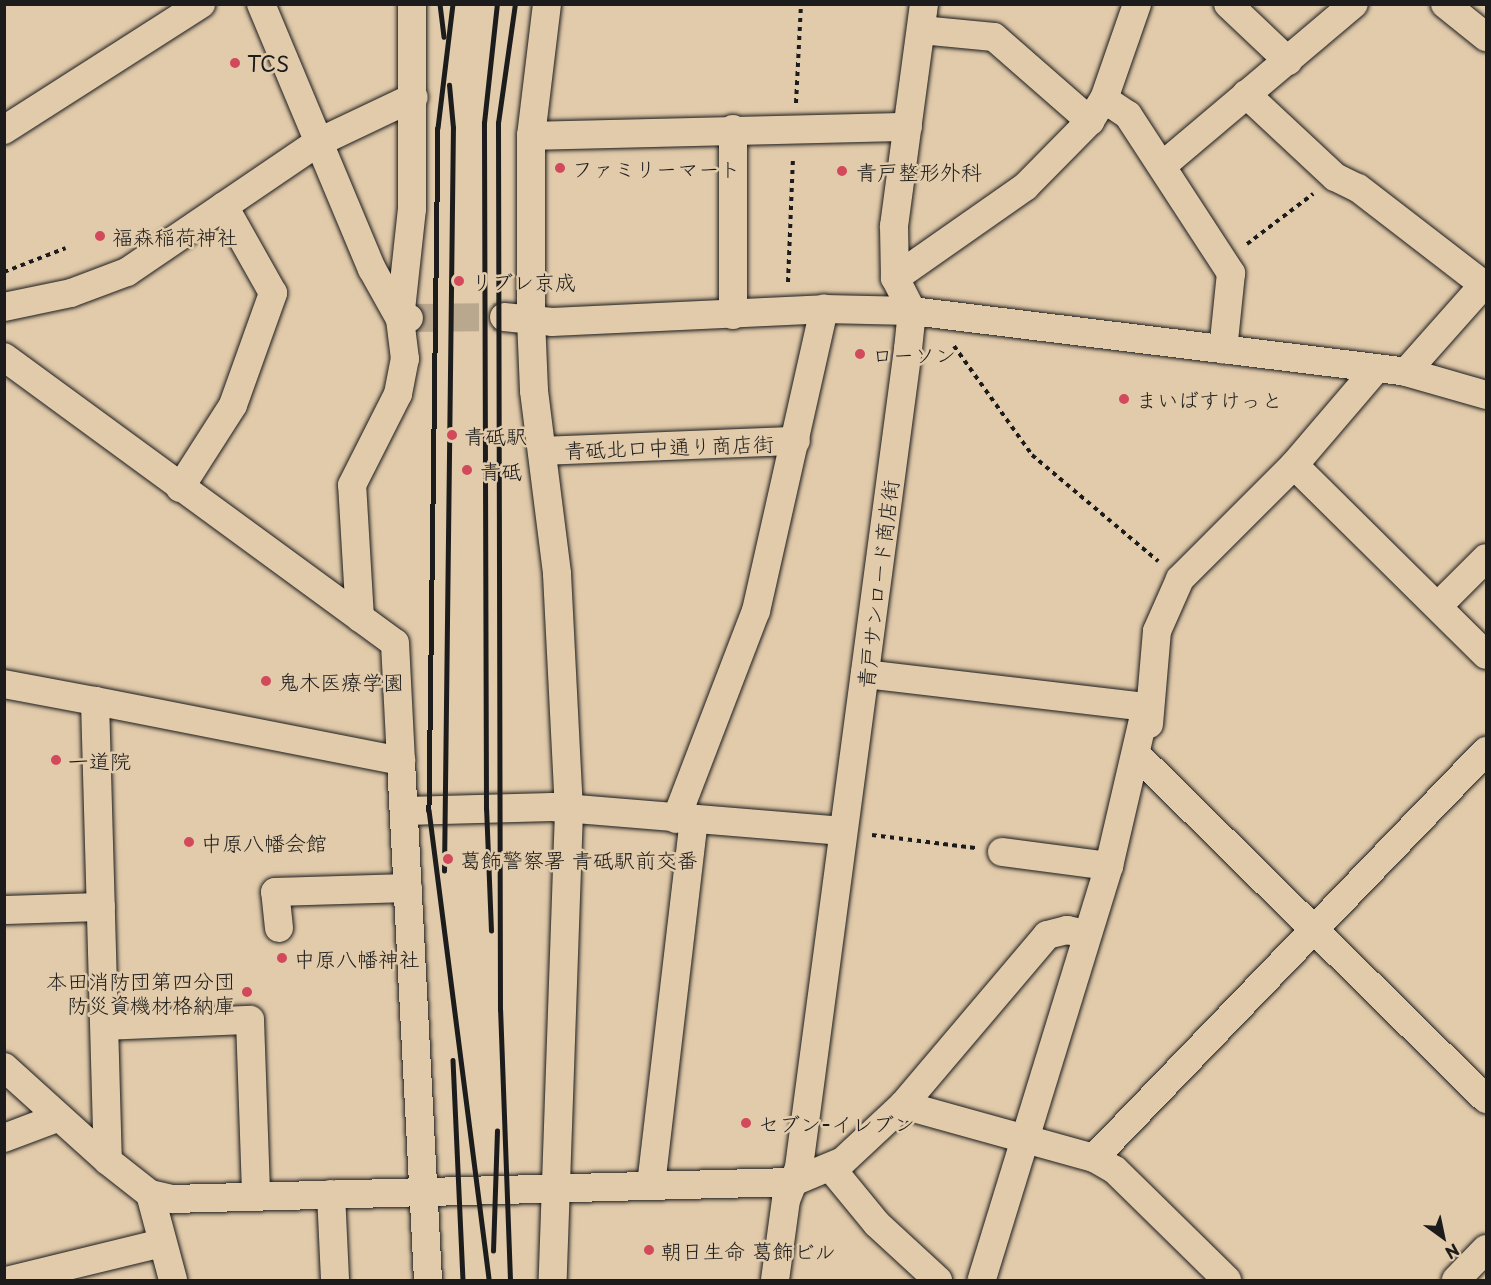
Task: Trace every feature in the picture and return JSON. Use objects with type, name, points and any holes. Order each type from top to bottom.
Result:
[{"type":"street","points":[[4,130],[201,4]]},
{"type":"street","points":[[261,4],[317,143],[405,319]]},
{"type":"street","points":[[360,618],[352,484],[398,394],[405,359],[405,319],[412,209],[414,98],[412,4]]},
{"type":"street","points":[[547,4],[531,136],[517,318],[542,451],[558,586],[569,811],[567,982],[555,1188],[553,1281]]},
{"type":"street","points":[[895,278],[1025,187],[1097,110],[1137,4]]},
{"type":"street","points":[[1228,4],[1288,61]]},
{"type":"street","points":[[1162,166],[1354,4]]},
{"type":"street","points":[[1445,4],[1486,37]]},
{"type":"street","points":[[912,311],[895,278],[894,226],[923,17],[994,37],[1097,110],[1128,115],[1231,273],[1223,351]]},
{"type":"street","points":[[1246,94],[1335,177],[1358,188],[1485,283],[1406,372]]},
{"type":"street","points":[[4,307],[71,293],[127,272],[317,143],[414,98]]},
{"type":"street","points":[[531,136],[733,129],[908,127]]},
{"type":"street","points":[[733,129],[733,315]]},
{"type":"street","points":[[180,488],[233,405],[273,293],[224,206]]},
{"type":"street","points":[[517,318],[733,315],[824,309],[912,311],[1406,372],[1486,395]]},
{"type":"street","points":[[651,1185],[685,820],[756,611],[824,309]]},
{"type":"street","name":"青戸サンロード商店街","points":[[778,1279],[796,1175],[912,311]]},
{"type":"street","points":[[4,357],[180,488],[395,643],[427,1188],[428,1281]]},
{"type":"street","points":[[982,1281],[1086,934],[1147,765],[1146,707],[1157,631],[1179,579],[1294,465],[1376,369]]},
{"type":"street","name":"青砥北口中通り商店街","points":[[542,451],[796,441]]},
{"type":"street","points":[[1294,465],[1439,605],[1486,655]]},
{"type":"street","points":[[1439,605],[1486,558]]},
{"type":"street","points":[[865,674],[1146,707]]},
{"type":"street","points":[[4,684],[401,760]]},
{"type":"street","points":[[95,701],[108,1161]]},
{"type":"street","points":[[1094,1158],[1313,928],[1486,751]]},
{"type":"street","points":[[1147,765],[1486,1099]]},
{"type":"street","points":[[405,811],[569,811],[843,831]]},
{"type":"street","points":[[1002,852],[1109,866]]},
{"type":"street","points":[[279,928],[275,892],[408,888]]},
{"type":"street","points":[[4,910],[101,907]]},
{"type":"street","points":[[4,1067],[57,1118],[150,1194],[172,1199],[332,1194],[427,1188],[651,1185],[796,1175],[831,1168],[903,1105],[1047,935],[1066,930],[1086,934]]},
{"type":"street","points":[[105,1026],[250,1020],[256,1196]]},
{"type":"street","points":[[903,1105],[1094,1158],[1115,1170],[1227,1281]]},
{"type":"street","points":[[4,1138],[57,1118]]},
{"type":"street","points":[[831,1168],[877,1224],[938,1281]]},
{"type":"street","points":[[150,1194],[173,1281]]},
{"type":"street","points":[[332,1194],[335,1281]]},
{"type":"street","points":[[9,1281],[162,1243]]},
{"type":"street","points":[[1456,1281],[1486,1249]]},
{"type":"path","points":[[1224,261],[1335,177]]},
{"type":"path","points":[[4,272],[66,248]]},
{"type":"path","points":[[954,345],[1032,455],[1179,579]]},
{"type":"path","points":[[843,831],[1002,852]]},
{"type":"tunnel","points":[[409,318],[504,317]]},
{"type":"railway","points":[[440,4],[444,37]]},
{"type":"railway","points":[[453,4],[438,128],[429,810],[489,1280]]},
{"type":"railway","points":[[491,931],[486,809],[484,123],[497,4]]},
{"type":"railway","points":[[510,1280],[500,1010],[498,123],[515,4]]},
{"type":"railway","points":[[444,871],[453,128],[449,85]]},
{"type":"railway","points":[[453,1060],[463,1280]]},
{"type":"railway","points":[[493,1251],[497,1131]]},
{"type":"place","name":"TCS","points":[[235,63]]},
{"type":"place","name":"ファミリーマート","points":[[560,168]]},
{"type":"place","name":"青戸整形外科","points":[[842,171]]},
{"type":"place","name":"福森稲荷神社","points":[[100,236]]},
{"type":"place","name":"リブレ京成","points":[[459,281]]},
{"type":"place","name":"ローソン","points":[[860,354]]},
{"type":"place","name":"まいばすけっと","points":[[1124,399]]},
{"type":"place","name":"青砥駅","points":[[452,435]]},
{"type":"place","name":"青砥","points":[[467,470]]},
{"type":"place","name":"鬼木医療学園","points":[[266,681]]},
{"type":"place","name":"一道院","points":[[56,760]]},
{"type":"place","name":"中原八幡会館","points":[[189,842]]},
{"type":"place","name":"葛飾警察署 青砥駅前交番","points":[[448,859]]},
{"type":"place","name":"中原八幡神社","points":[[282,958]]},
{"type":"place","name":"本田消防団第四分団 防災資機材格納庫","points":[[247,992]]},
{"type":"place","name":"セブン-イレブン","points":[[746,1123]]},
{"type":"place","name":"朝日生命 葛飾ビル","points":[[649,1250]]}]
